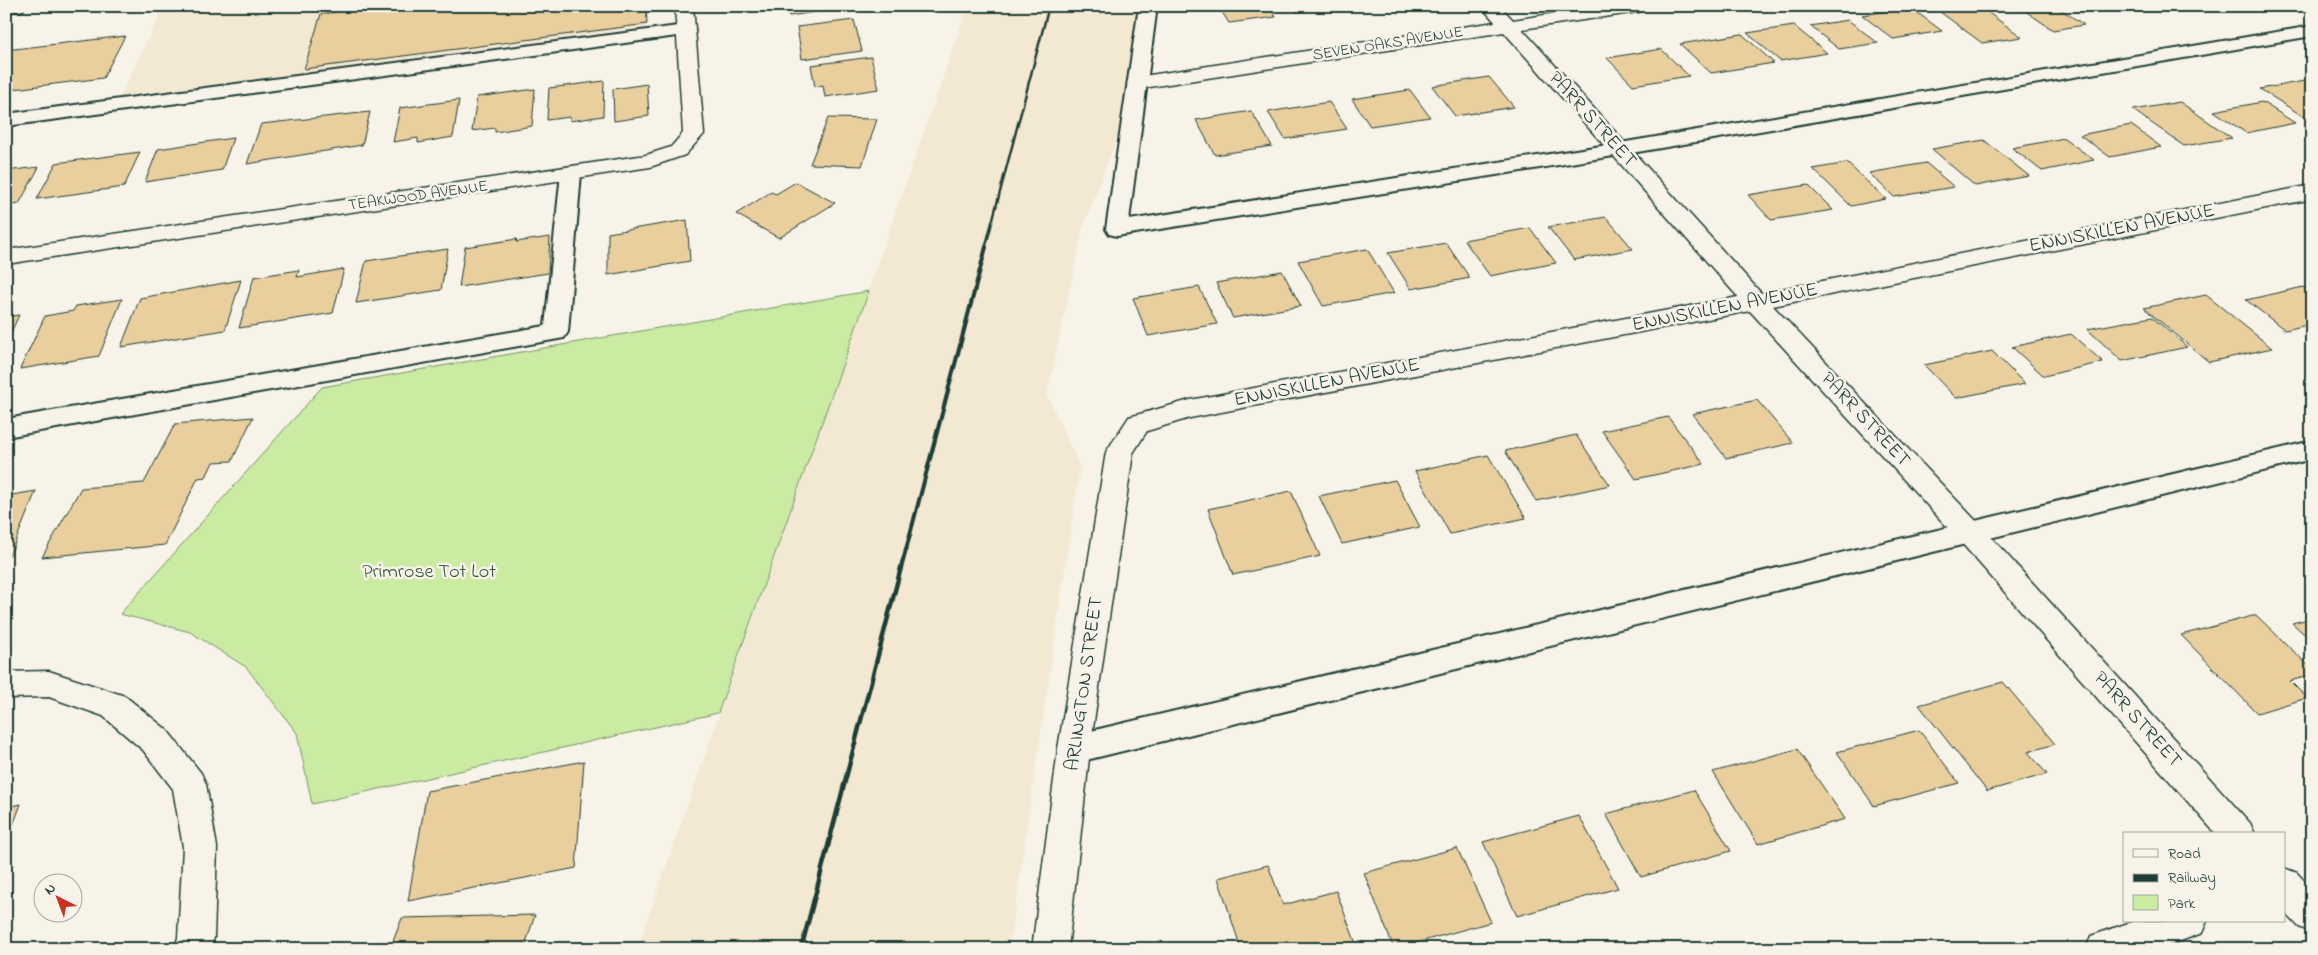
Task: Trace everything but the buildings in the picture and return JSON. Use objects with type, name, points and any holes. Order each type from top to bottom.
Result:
[{"type":"street","points":[[6,7],[16,6]]},
{"type":"street","name":"TEAKWOOD AVENUE","points":[[6,257],[650,161],[678,151],[694,134],[684,6]]},
{"type":"street","name":"PARR STREET","points":[[1490,6],[1755,302],[1970,533],[2236,832]]},
{"type":"street","name":"SEVEN OAKS AVENUE","points":[[1137,83],[1638,6]]},
{"type":"street","name":"ENNISKILLEN AVENUE","points":[[1138,424],[1190,409],[1755,302],[2312,192]]},
{"type":"street","name":"ARLINGTON STREET","points":[[1050,949],[1074,749],[1120,452],[1138,424]]},
{"type":"street","points":[[6,685],[49,684],[114,706],[154,740],[189,784],[200,847],[196,938],[192,949]]},
{"type":"street","points":[[2292,887],[2312,915]]},
{"type":"street","points":[[2104,949],[2186,922]]},
{"type":"lane","points":[[1148,6],[1117,228],[1620,149],[2312,31]]},
{"type":"lane","points":[[6,120],[686,30]]},
{"type":"lane","points":[[6,428],[556,332],[571,173]]},
{"type":"lane","points":[[1074,749],[2312,450]]},
{"type":"shaded area","points":[[216,6],[647,6],[647,27],[120,97],[161,13]]},
{"type":"shaded area","points":[[968,6],[1148,6],[1137,83],[1083,228],[1047,395],[1080,467],[1009,949],[637,949]]},
{"type":"green space","name":"Primrose Tot Lot","points":[[869,291],[718,713],[312,804],[297,733],[246,667],[190,632],[120,614],[322,387]]},
{"type":"railway","points":[[985,249],[1049,6]]},
{"type":"railway","points":[[903,561],[986,247]]},
{"type":"railway","points":[[801,949],[903,560]]}]
